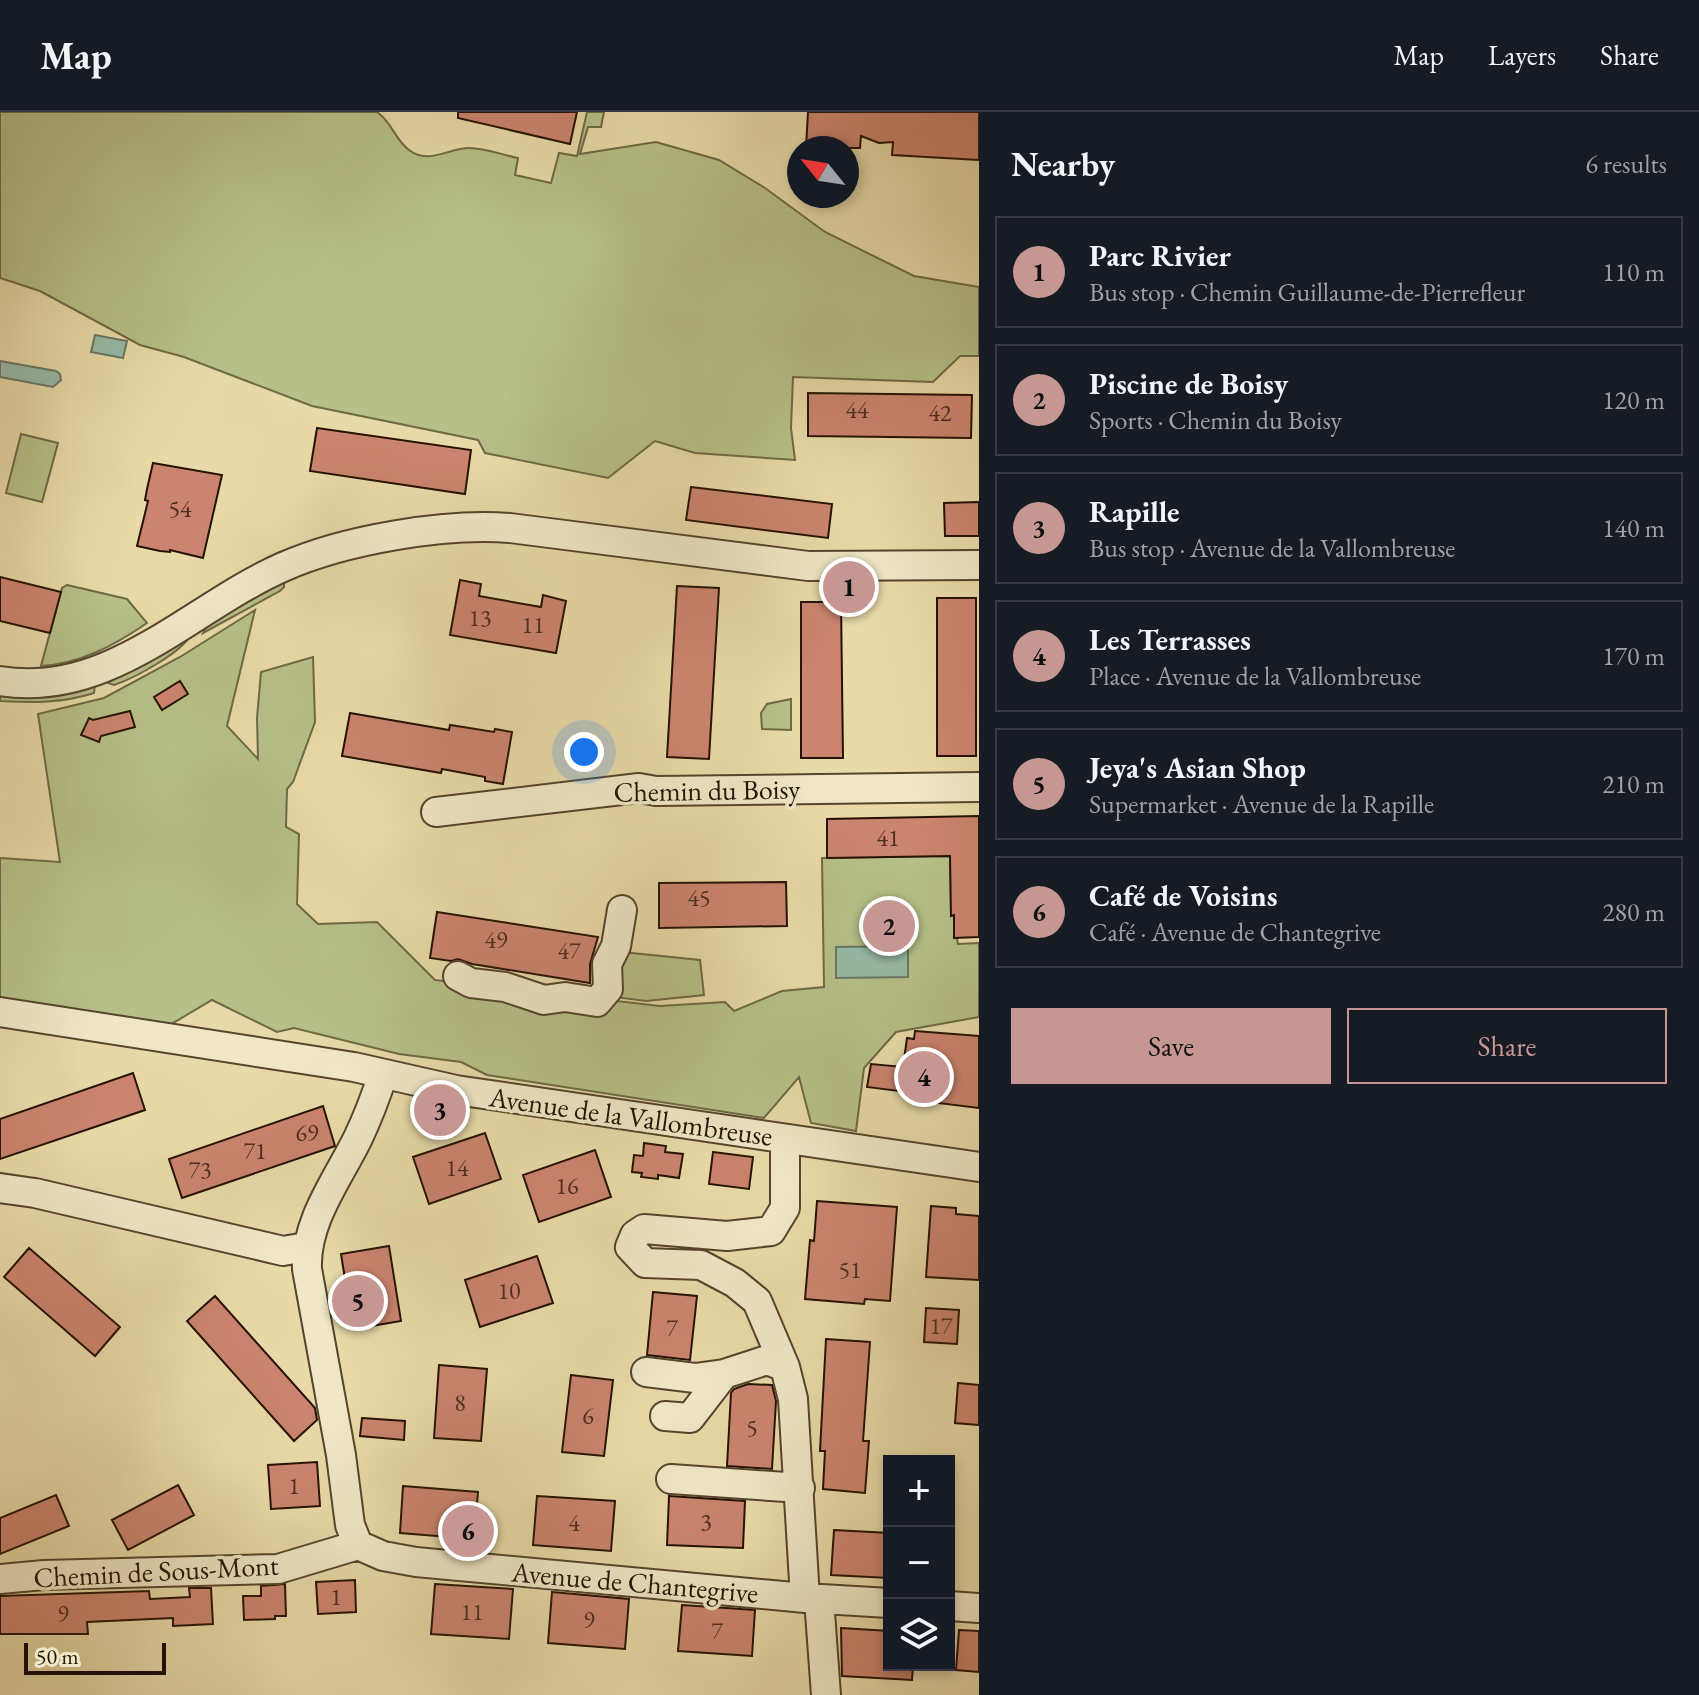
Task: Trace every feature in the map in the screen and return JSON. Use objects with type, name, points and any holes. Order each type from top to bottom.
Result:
[{"type":"street","points":[[0,681],[46,683],[85,676],[121,661],[284,566],[339,549],[416,532],[501,527],[808,566],[979,565]]},
{"type":"street","name":"Chemin du Boisy","points":[[436,812],[639,788],[656,791],[979,787]]},
{"type":"street","points":[[458,976],[471,983],[505,987],[544,1000],[565,997],[597,1002],[608,989],[607,964],[616,946],[622,910]]},
{"type":"street","name":"Avenue de la Vallombreuse","points":[[0,1012],[354,1067],[456,1090],[979,1167]]},
{"type":"street","points":[[358,1545],[350,1525],[341,1455],[307,1269],[306,1247],[321,1209],[359,1137],[383,1074]]},
{"type":"street","points":[[785,1139],[785,1208],[771,1231],[727,1236],[644,1229],[635,1235],[630,1247],[636,1257],[645,1263],[701,1265],[735,1283],[757,1301],[785,1367],[793,1399],[812,1598],[826,1695]]},
{"type":"street","points":[[0,1188],[35,1193],[283,1251],[306,1247]]},
{"type":"street","points":[[646,1372],[695,1378],[724,1374],[767,1360],[785,1367]]},
{"type":"street","points":[[665,1416],[690,1418],[724,1374]]},
{"type":"street","points":[[671,1479],[800,1488]]},
{"type":"street","name":"Chemin de Sous-Mont","points":[[0,1579],[44,1575],[278,1569],[358,1545]]},
{"type":"street","name":"Avenue de Chantegrive","points":[[358,1545],[383,1556],[416,1562],[883,1603]]},
{"type":"street","points":[[955,1606],[979,1608]]},
{"type":"green space","points":[[0,112],[377,112],[404,146],[416,154],[431,156],[469,148],[488,150],[518,158],[515,175],[551,183],[559,153],[577,156],[587,112],[604,112],[601,127],[588,127],[580,154],[656,142],[719,160],[765,188],[787,204],[787,208],[792,208],[825,232],[914,276],[979,287],[979,356],[960,356],[933,382],[793,377],[791,428],[795,460],[695,453],[655,441],[608,478],[485,453],[478,440],[312,406],[184,357],[140,345],[40,291],[0,278]]},
{"type":"green space","points":[[21,434],[58,443],[42,502],[6,493]]},
{"type":"green space","points":[[284,580],[280,591],[203,633],[209,621]]},
{"type":"green space","points":[[67,585],[127,599],[147,623],[97,652],[70,662],[41,666],[62,588]]},
{"type":"green space","points":[[255,610],[227,726],[258,759],[257,718],[261,672],[313,657],[315,722],[293,782],[287,789],[286,827],[299,834],[297,904],[318,924],[377,922],[435,980],[660,1006],[725,1002],[734,1011],[782,991],[824,987],[822,858],[950,856],[954,937],[958,944],[979,943],[979,1017],[896,1032],[864,1068],[856,1131],[811,1123],[799,1077],[764,1118],[487,1075],[461,1062],[399,1054],[294,1028],[277,1032],[212,1000],[168,1026],[0,1002],[0,858],[60,862],[38,714],[104,698],[180,657]]},
{"type":"green space","points":[[192,633],[158,664],[123,682],[108,683],[107,680]]},
{"type":"green space","points":[[95,684],[94,693],[71,699],[0,701],[0,693]]},
{"type":"green space","points":[[791,699],[791,730],[762,729],[761,713],[767,704]]},
{"type":"green space","points":[[622,952],[700,960],[704,995],[646,1001],[614,997]]},
{"type":"shaded area","points":[[95,335],[127,341],[123,358],[91,352]]},
{"type":"shaded area","points":[[0,361],[56,371],[61,380],[53,387],[0,377]]},
{"type":"shaded area","points":[[908,946],[908,977],[836,978],[836,947]]},
{"type":"building","points":[[458,112],[577,112],[570,144],[458,118]]},
{"type":"building","points":[[808,112],[979,112],[979,160],[892,155],[893,142],[879,143],[861,136],[859,148],[859,136],[807,136]]},
{"type":"building","points":[[808,393],[972,395],[971,438],[808,436]]},
{"type":"building","points":[[317,428],[471,450],[465,494],[310,471]]},
{"type":"building","points":[[153,463],[222,475],[203,558],[137,546]]},
{"type":"building","points":[[691,487],[832,504],[828,538],[686,520]]},
{"type":"building","points":[[979,502],[979,536],[945,536],[944,503]]},
{"type":"building","points":[[0,577],[61,592],[50,633],[0,621]]},
{"type":"building","points":[[460,580],[481,584],[479,596],[541,607],[543,595],[566,601],[556,653],[450,635]]},
{"type":"building","points":[[677,586],[719,588],[709,759],[667,757]]},
{"type":"building","points":[[937,598],[976,598],[976,756],[937,756]]},
{"type":"building","points":[[801,602],[841,602],[843,758],[801,758]]},
{"type":"building","points":[[180,681],[188,694],[162,710],[154,697]]},
{"type":"building","points":[[130,711],[135,727],[101,736],[99,742],[81,735],[89,718],[93,720]]},
{"type":"building","points":[[350,713],[449,730],[450,725],[512,732],[503,784],[485,781],[485,777],[442,769],[441,773],[342,756]]},
{"type":"building","points":[[979,816],[979,937],[954,938],[950,856],[827,858],[827,819]]},
{"type":"building","points":[[786,882],[787,926],[659,928],[659,883]]},
{"type":"building","points":[[437,912],[598,937],[590,964],[590,983],[472,964],[458,959],[430,958]]},
{"type":"building","points":[[915,1031],[979,1036],[979,1108],[938,1103],[939,1096],[867,1087],[871,1064],[903,1067],[907,1038],[914,1039]]},
{"type":"building","points":[[133,1073],[145,1110],[0,1159],[0,1119]]},
{"type":"building","points":[[323,1106],[335,1146],[182,1198],[169,1159]]},
{"type":"building","points":[[485,1133],[501,1179],[429,1204],[413,1157]]},
{"type":"building","points":[[644,1143],[666,1146],[665,1152],[683,1154],[679,1178],[658,1175],[658,1179],[641,1177],[642,1173],[632,1172],[634,1155],[643,1156]]},
{"type":"building","points":[[595,1150],[611,1197],[539,1222],[523,1175]]},
{"type":"building","points":[[713,1152],[753,1157],[749,1189],[709,1184]]},
{"type":"building","points":[[817,1201],[897,1207],[890,1301],[865,1299],[864,1304],[805,1299]]},
{"type":"building","points":[[931,1206],[956,1208],[956,1214],[979,1216],[979,1280],[926,1277]]},
{"type":"building","points":[[389,1246],[401,1321],[353,1329],[341,1254]]},
{"type":"building","points":[[29,1248],[120,1327],[95,1356],[4,1277]]},
{"type":"building","points":[[537,1256],[553,1303],[480,1327],[465,1280]]},
{"type":"building","points":[[653,1292],[697,1296],[690,1360],[647,1355]]},
{"type":"building","points":[[215,1296],[315,1408],[317,1420],[294,1441],[187,1321]]},
{"type":"building","points":[[926,1308],[959,1310],[957,1344],[924,1342]]},
{"type":"building","points":[[826,1339],[870,1342],[863,1441],[869,1441],[865,1493],[823,1489],[825,1451],[820,1451]]},
{"type":"building","points":[[439,1365],[487,1369],[481,1441],[434,1438]]},
{"type":"building","points":[[571,1375],[613,1380],[604,1456],[562,1452]]},
{"type":"building","points":[[958,1383],[979,1385],[979,1425],[955,1423]]},
{"type":"building","points":[[748,1384],[772,1385],[776,1401],[772,1469],[727,1466],[731,1393]]},
{"type":"building","points":[[362,1418],[405,1421],[404,1440],[360,1436]]},
{"type":"building","points":[[317,1462],[320,1506],[271,1509],[268,1465]]},
{"type":"building","points":[[178,1485],[194,1515],[128,1550],[112,1520]]},
{"type":"building","points":[[403,1486],[478,1492],[474,1539],[400,1533]]},
{"type":"building","points":[[56,1495],[69,1526],[0,1554],[0,1518]]},
{"type":"building","points":[[537,1496],[615,1501],[611,1551],[533,1545]]},
{"type":"building","points":[[669,1496],[745,1501],[743,1548],[667,1545]]},
{"type":"building","points":[[834,1530],[883,1533],[883,1578],[831,1575]]},
{"type":"building","points":[[355,1580],[356,1612],[318,1614],[316,1582]]},
{"type":"building","points":[[285,1584],[286,1616],[244,1620],[243,1596],[261,1596],[261,1586]]},
{"type":"building","points":[[435,1584],[513,1589],[509,1639],[431,1634]]},
{"type":"building","points":[[189,1588],[211,1588],[213,1624],[173,1626],[173,1618],[87,1622],[88,1634],[0,1634],[0,1596],[149,1591],[150,1599],[190,1597]]},
{"type":"building","points":[[552,1592],[629,1599],[625,1649],[548,1643]]},
{"type":"building","points":[[682,1605],[755,1610],[752,1656],[678,1651]]},
{"type":"building","points":[[841,1628],[883,1631],[883,1671],[913,1671],[912,1680],[842,1676]]},
{"type":"building","points":[[959,1630],[979,1631],[979,1672],[956,1670]]},
{"type":"place","name":"Parc Rivier","points":[[849,587]]},
{"type":"place","name":"Piscine de Boisy","points":[[889,926]]},
{"type":"place","name":"Les Terrasses","points":[[924,1077]]},
{"type":"place","name":"Rapille","points":[[440,1110]]},
{"type":"place","name":"Jeya's Asian Shop","points":[[358,1301]]},
{"type":"place","name":"Café de Voisins","points":[[468,1531]]}]
